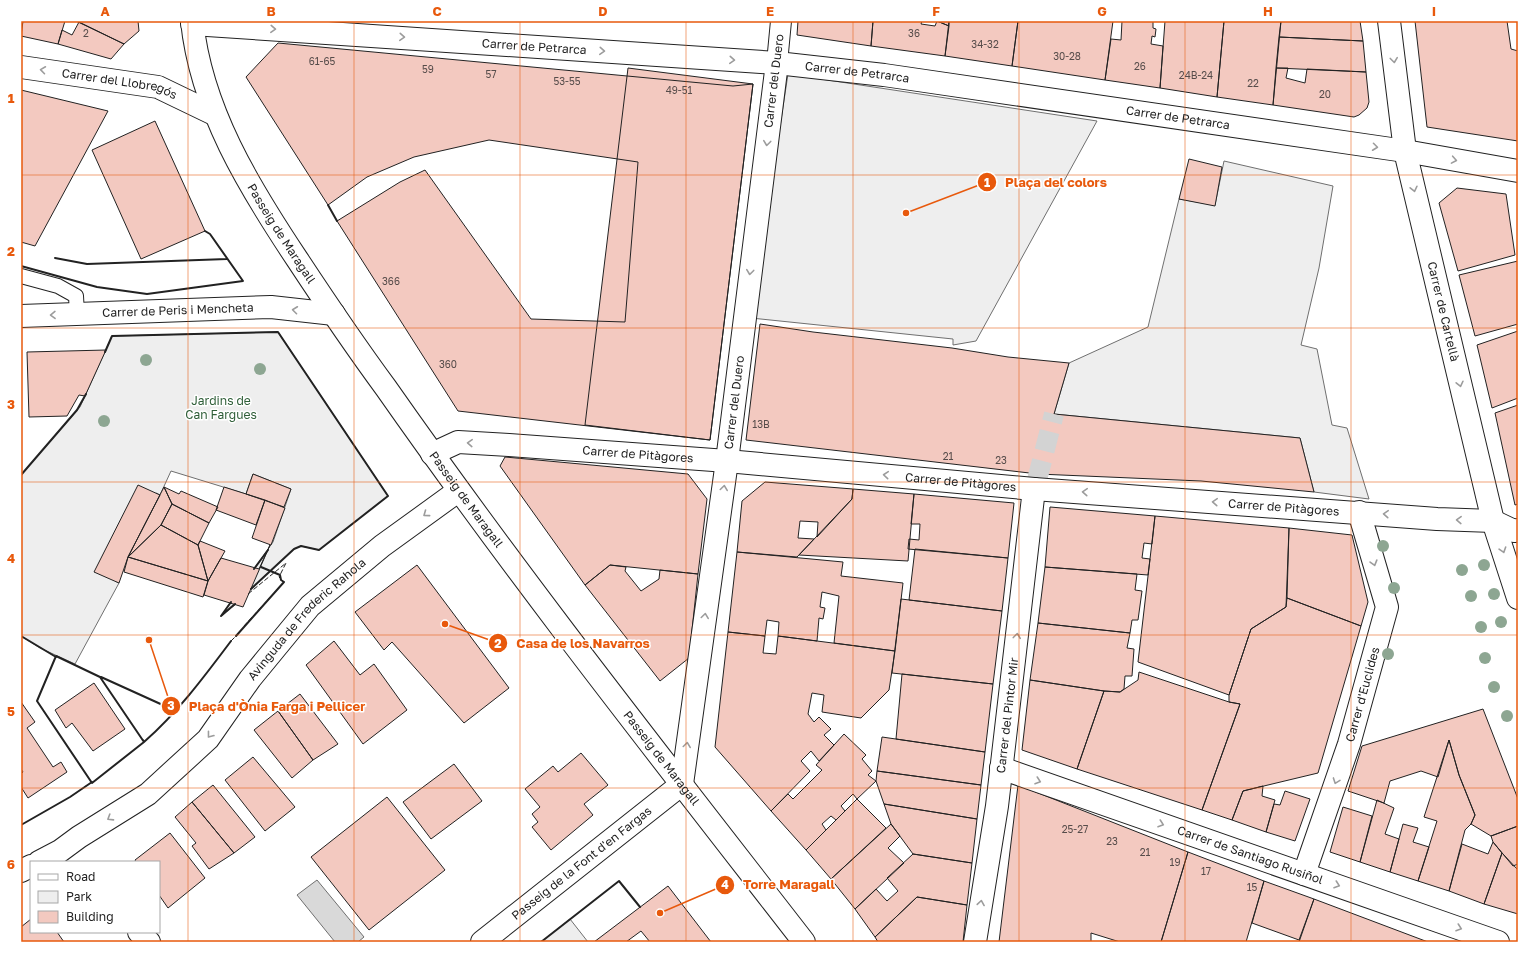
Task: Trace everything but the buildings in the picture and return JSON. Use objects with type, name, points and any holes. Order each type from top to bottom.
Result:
[{"type":"street","name":"Carrer del Duero","points":[[682,784],[727,461],[781,21]]},
{"type":"street","name":"Carrer de Cartellà","points":[[1389,21],[1405,151],[1493,521],[1518,598]]},
{"type":"street","name":"Carrer de Petrarca","points":[[192,22],[777,63],[884,75],[1405,151],[1518,171]]},
{"type":"street","name":"Passeig de Maragall","points":[[192,22],[199,62],[214,114],[258,200],[334,314],[458,491],[804,942]]},
{"type":"street","name":"Carrer del Llobregós","points":[[21,67],[158,87],[214,114]]},
{"type":"street","name":"Carrer de Peris i Mencheta","points":[[21,316],[271,306],[334,314]]},
{"type":"street","name":"Carrer de Pitàgores","points":[[432,454],[458,442],[727,461],[1034,488],[1438,519],[1493,521]]},
{"type":"street","name":"Carrer del Pintor Mir","points":[[975,942],[1001,768],[1034,488]]},
{"type":"street","name":"Avinguda de Frederic Rahola","points":[[43,861],[65,856],[79,837],[148,794],[208,739],[250,679],[310,606],[382,546],[458,491]]},
{"type":"street","name":"Carrer d'Euclides","points":[[1304,874],[1350,744],[1387,607],[1359,512]]},
{"type":"street","points":[[1493,521],[1514,531],[1518,530]]},
{"type":"street","name":"Carrer de Santiago Rusiñol","points":[[1001,768],[1498,942]]},
{"type":"street","name":"Passeig de la Font d'en Fargas","points":[[482,942],[682,784]]},
{"type":"street","points":[[21,871],[30,866]]},
{"type":"street","points":[[140,933],[149,942]]},
{"type":"lane","points":[[21,276],[58,286],[76,296],[77,314]]},
{"type":"green space","points":[[788,74],[1097,121],[976,341],[953,345],[953,339],[751,318]]},
{"type":"green space","points":[[1224,161],[1333,186],[1319,268],[1301,345],[1317,349],[1332,425],[1347,428],[1369,499],[1314,492],[1300,438],[1054,414],[1069,363],[1148,327],[1179,199],[1215,205]]},
{"type":"green space","name":"Jardins de Can Fargues","points":[[278,332],[388,496],[319,550],[301,546],[294,549],[221,616],[273,542],[291,489],[253,474],[246,494],[171,471],[160,495],[156,493],[115,581],[119,583],[75,664],[40,648],[21,636],[21,475],[80,407],[112,336]]},
{"type":"green space","points":[[570,919],[588,942],[541,942]]},
{"type":"shaded area","points":[[317,880],[364,937],[358,942],[335,942],[297,895]]},
{"type":"tunnel","points":[[1037,480],[1054,414]]},
{"type":"fence","points":[[244,626],[284,582],[279,577],[286,563],[248,594]]},
{"type":"fence","points":[[221,616],[237,603]]},
{"type":"fence","points":[[231,641],[236,636]]},
{"type":"wall","points":[[328,205],[337,221]]},
{"type":"wall","points":[[21,266],[97,287],[147,294],[243,281],[210,234],[205,231]]},
{"type":"wall","points":[[55,258],[87,264],[227,259]]},
{"type":"wall","points":[[105,352],[112,336],[278,332],[388,496],[319,550],[301,546],[294,549],[251,589]]},
{"type":"wall","points":[[21,475],[77,410],[86,394]]},
{"type":"wall","points":[[254,569],[268,550]]},
{"type":"wall","points":[[236,636],[284,582],[281,580],[280,575],[261,567]]},
{"type":"wall","points":[[231,602],[221,616],[235,604]]},
{"type":"wall","points":[[21,636],[56,657]]},
{"type":"wall","points":[[143,740],[144,742],[168,719],[201,681],[231,641]]},
{"type":"wall","points":[[56,656],[100,677],[144,742],[92,783],[37,701],[56,656]]},
{"type":"wall","points":[[101,677],[176,711]]},
{"type":"wall","points":[[21,825],[70,797],[92,782]]},
{"type":"wall","points":[[541,942],[619,881],[640,907]]},
{"type":"place","name":"Plaça del colors","points":[[906,213]]},
{"type":"place","name":"Casa de los Navarros","points":[[445,624]]},
{"type":"place","name":"Plaça d'Ònia Farga i Pellicer","points":[[149,640]]},
{"type":"place","name":"Torre Maragall","points":[[660,913]]}]
